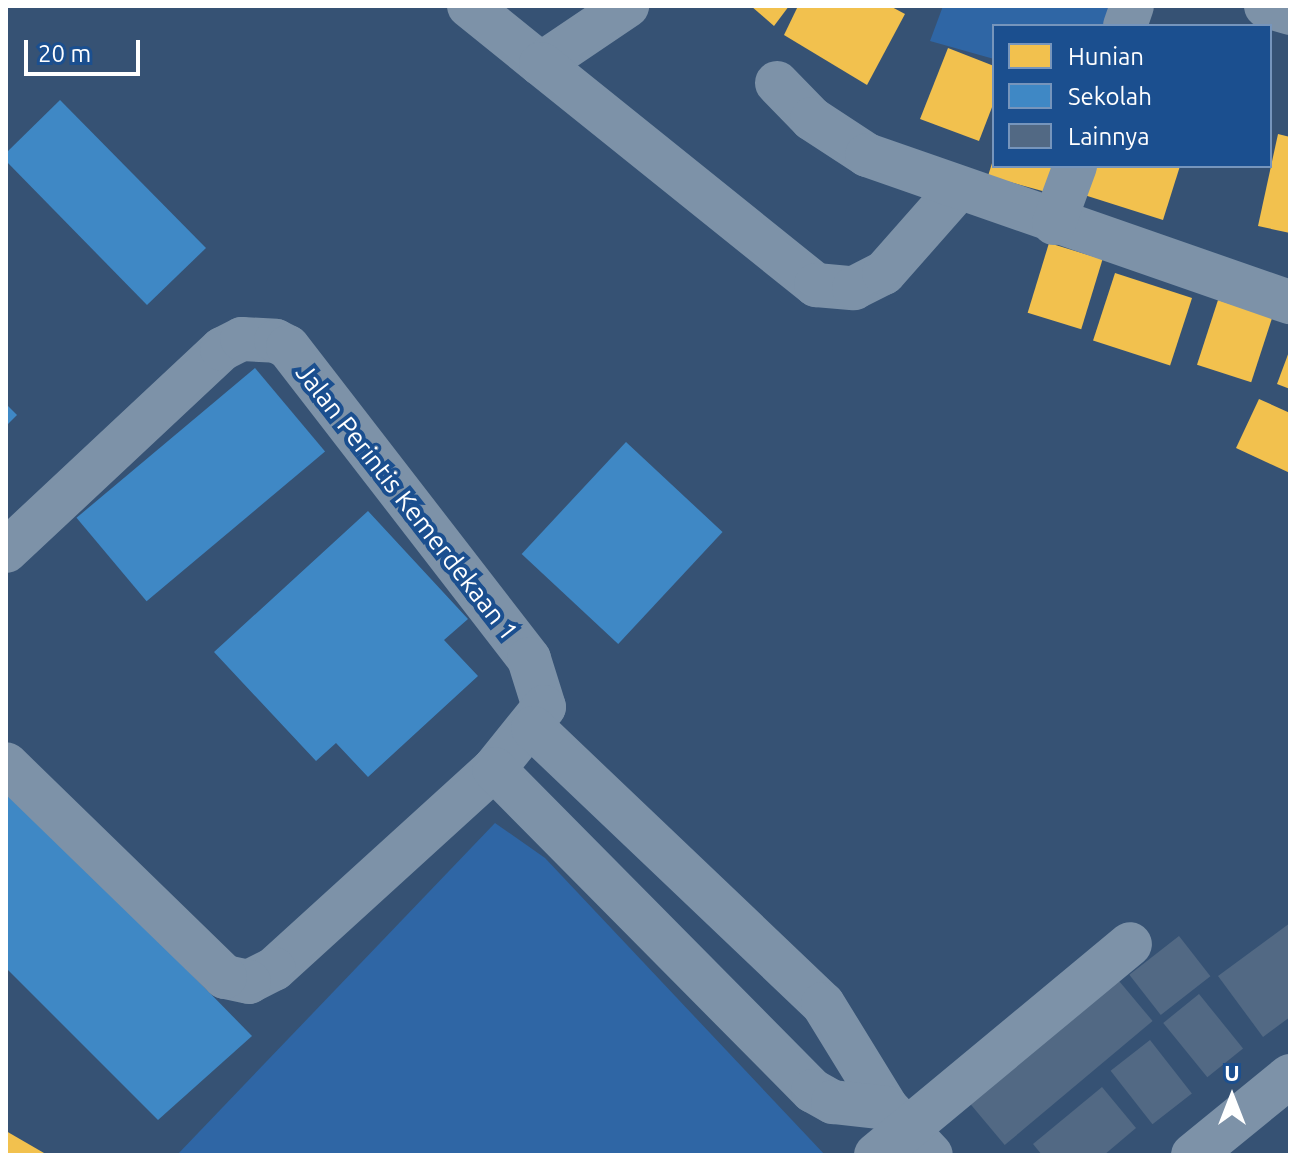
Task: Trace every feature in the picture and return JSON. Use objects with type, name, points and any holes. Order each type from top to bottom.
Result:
[{"type":"street","points":[[469,6],[816,285],[854,288],[884,273],[958,189]]},
{"type":"street","points":[[541,64],[627,6]]},
{"type":"street","points":[[1266,6],[1290,13]]},
{"type":"street","points":[[777,83],[833,136],[958,189],[1290,302]]},
{"type":"street","points":[[1054,223],[1074,168]]},
{"type":"street","name":"Jalan Perintis Kemerdekaan 1","points":[[6,551],[222,349],[242,339],[276,341],[288,347],[529,659],[544,707],[533,728]]},
{"type":"street","points":[[6,764],[225,977],[249,982],[274,969],[494,769],[533,728],[823,1004],[900,1137]]},
{"type":"street","points":[[494,769],[813,1091],[900,1137]]},
{"type":"street","points":[[900,1137],[1130,944]]},
{"type":"street","points":[[1193,1155],[1290,1076]]},
{"type":"shaded area","points":[[943,6],[1122,6],[1117,24],[992,24],[992,58],[930,41]]},
{"type":"shaded area","points":[[495,823],[545,858],[825,1155],[177,1155]]},
{"type":"building: Hunian","points":[[751,6],[789,6],[774,26]]},
{"type":"building: Hunian","points":[[798,6],[890,6],[905,14],[867,85],[784,35]]},
{"type":"building: Hunian","points":[[948,48],[992,65],[992,107],[979,141],[920,119]]},
{"type":"building: Hunian","points":[[1278,134],[1290,137],[1290,233],[1258,226]]},
{"type":"building: Hunian","points":[[992,163],[992,168],[1064,168],[1057,195],[988,176]]},
{"type":"building: Hunian","points":[[1085,168],[1179,168],[1163,220],[1078,193]]},
{"type":"building: Hunian","points":[[1049,243],[1103,259],[1081,329],[1028,313]]},
{"type":"building: Hunian","points":[[1115,273],[1192,298],[1170,366],[1093,341]]},
{"type":"building: Hunian","points":[[1218,300],[1272,318],[1251,382],[1197,365]]},
{"type":"building: Hunian","points":[[1290,349],[1290,389],[1277,384]]},
{"type":"building: Hunian","points":[[1259,399],[1290,413],[1290,473],[1236,448]]},
{"type":"building: Hunian","points":[[6,1131],[44,1153],[43,1155],[6,1155]]},
{"type":"building: Sekolah","points":[[60,100],[206,248],[147,305],[6,161],[6,153]]},
{"type":"building: Sekolah","points":[[255,368],[325,451],[147,601],[77,518]]},
{"type":"building: Sekolah","points":[[6,404],[17,415],[6,426]]},
{"type":"building: Sekolah","points":[[626,442],[723,532],[618,644],[522,554]]},
{"type":"building: Sekolah","points":[[368,511],[468,619],[444,640],[478,676],[368,777],[336,743],[316,761],[214,652]]},
{"type":"building: Sekolah","points":[[6,785],[252,1036],[158,1120],[6,968]]},
{"type":"building: Lainnya","points":[[1290,923],[1290,1017],[1263,1037],[1218,976]]},
{"type":"building: Lainnya","points":[[1179,936],[1210,976],[1161,1015],[1129,975]]},
{"type":"building: Lainnya","points":[[1114,975],[1153,1021],[1005,1145],[966,1099]]},
{"type":"building: Lainnya","points":[[1199,994],[1243,1048],[1207,1077],[1163,1023]]},
{"type":"building: Lainnya","points":[[1150,1040],[1192,1094],[1152,1124],[1111,1071]]},
{"type":"building: Lainnya","points":[[1102,1087],[1136,1128],[1104,1155],[1042,1155],[1033,1144]]}]
